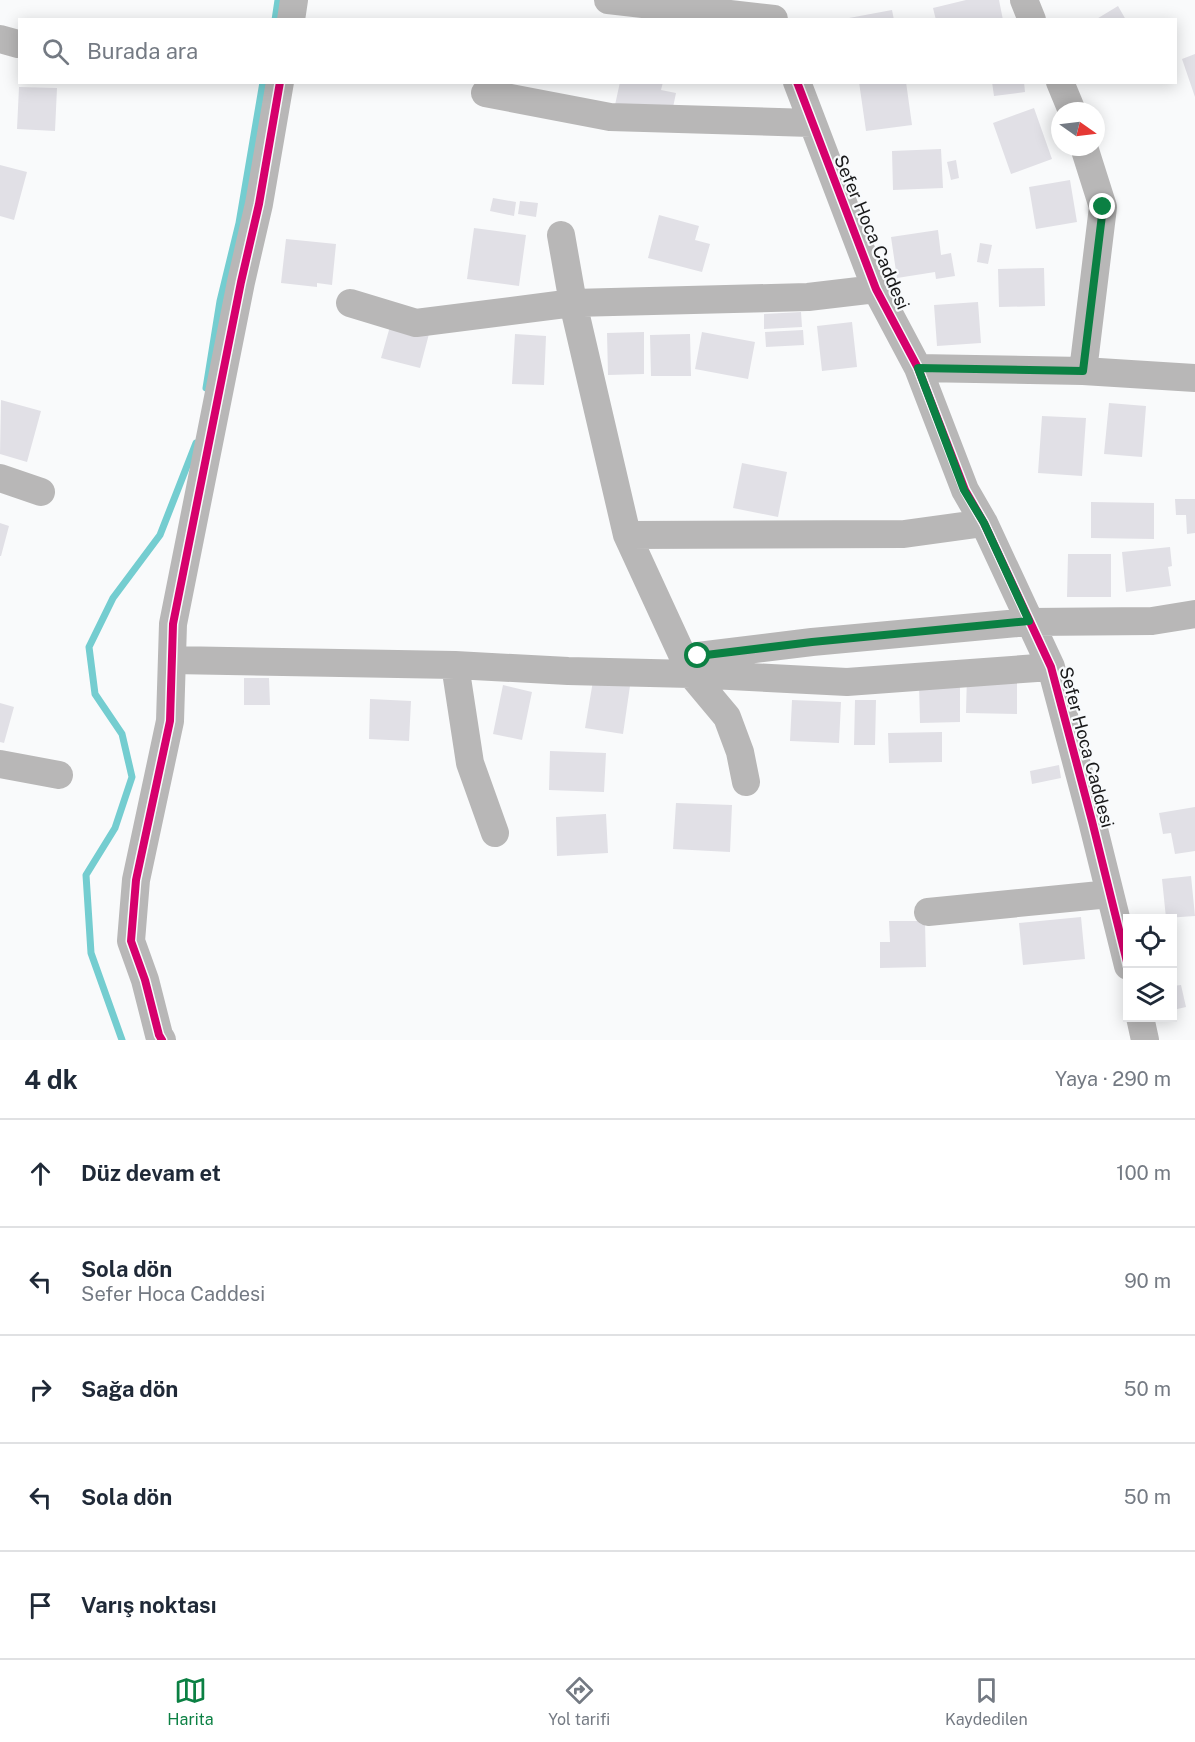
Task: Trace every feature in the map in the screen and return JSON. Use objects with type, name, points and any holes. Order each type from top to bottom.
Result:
[{"type":"street","points":[[291,18],[294,0]]},
{"type":"street","points":[[608,0],[765,18]]},
{"type":"street","points":[[773,0],[774,18]]},
{"type":"street","points":[[1024,0],[1031,18]]},
{"type":"street","points":[[162,1040],[131,941],[136,880],[170,721],[173,624],[241,282],[259,204],[280,84]]},
{"type":"street","name":"Sefer Hoca Caddesi","points":[[798,84],[876,289],[918,368],[964,490],[984,523],[1051,667],[1123,946]]},
{"type":"street","points":[[1061,84],[1068,102]]},
{"type":"street","points":[[485,93],[610,117],[811,123]]},
{"type":"street","points":[[1083,371],[1103,207],[1087,156]]},
{"type":"street","points":[[561,235],[573,303],[627,535],[691,674],[727,717],[740,752],[746,782]]},
{"type":"street","points":[[351,303],[416,323],[573,303],[808,297],[876,289]]},
{"type":"street","points":[[918,368],[1083,371],[1195,378]]},
{"type":"street","points":[[0,478],[41,492]]},
{"type":"street","points":[[627,535],[904,534],[984,523]]},
{"type":"street","points":[[691,674],[698,656],[823,641],[1029,621],[1152,621],[1195,614]]},
{"type":"street","points":[[172,660],[455,665],[847,682],[1051,667]]},
{"type":"street","points":[[455,665],[470,763],[495,833]]},
{"type":"street","points":[[0,764],[59,775]]},
{"type":"street","points":[[928,912],[1110,894]]},
{"type":"street","points":[[1141,1022],[1145,1040]]},
{"type":"building","points":[[966,0],[999,0],[1003,18],[936,18],[933,8]]},
{"type":"building","points":[[1118,6],[1125,18],[1098,18]]},
{"type":"building","points":[[892,10],[894,18],[849,18]]},
{"type":"building","points":[[1195,54],[1195,97],[1182,59]]},
{"type":"building","points":[[620,84],[662,84],[661,90],[676,93],[671,117],[615,105]]},
{"type":"building","points":[[859,84],[906,84],[912,125],[866,131]]},
{"type":"building","points":[[992,84],[1024,84],[1025,92],[994,96]]},
{"type":"building","points":[[19,87],[57,88],[55,131],[17,129]]},
{"type":"building","points":[[1034,108],[1052,159],[1011,174],[993,123]]},
{"type":"building","points":[[941,149],[943,188],[893,190],[892,151]]},
{"type":"building","points":[[956,160],[959,178],[951,180],[947,162]]},
{"type":"building","points":[[0,165],[27,172],[14,220],[0,216]]},
{"type":"building","points":[[1070,180],[1077,222],[1036,229],[1029,187]]},
{"type":"building","points":[[493,198],[516,202],[514,216],[490,211]]},
{"type":"building","points":[[520,201],[538,203],[536,217],[518,214]]},
{"type":"building","points":[[659,215],[699,226],[695,240],[710,244],[702,272],[648,258]]},
{"type":"building","points":[[474,228],[526,235],[519,286],[467,279]]},
{"type":"building","points":[[938,230],[941,255],[951,253],[955,276],[936,279],[935,272],[897,278],[891,237]]},
{"type":"building","points":[[286,239],[336,244],[332,285],[317,283],[317,287],[281,283]]},
{"type":"building","points":[[980,243],[992,245],[988,264],[977,262]]},
{"type":"building","points":[[1044,268],[1045,306],[999,307],[998,269]]},
{"type":"building","points":[[978,302],[981,343],[937,346],[934,305]]},
{"type":"building","points":[[801,312],[802,327],[764,329],[764,314]]},
{"type":"building","points":[[852,322],[857,367],[822,371],[817,326]]},
{"type":"building","points":[[391,323],[429,334],[420,368],[381,358]]},
{"type":"building","points":[[803,330],[804,345],[766,347],[765,332]]},
{"type":"building","points":[[644,332],[644,374],[608,375],[607,333]]},
{"type":"building","points":[[702,332],[755,342],[748,379],[695,369]]},
{"type":"building","points":[[515,334],[546,336],[544,385],[512,384]]},
{"type":"building","points":[[690,334],[691,376],[651,376],[650,335]]},
{"type":"building","points":[[1,400],[41,411],[27,462],[0,454]]},
{"type":"building","points":[[1109,403],[1146,406],[1142,457],[1104,454]]},
{"type":"building","points":[[1042,416],[1086,418],[1082,476],[1038,473]]},
{"type":"building","points":[[742,463],[787,472],[778,517],[733,508]]},
{"type":"building","points":[[1175,499],[1195,499],[1195,533],[1187,534],[1186,515],[1176,515]]},
{"type":"building","points":[[1091,502],[1154,503],[1154,539],[1091,538]]},
{"type":"building","points":[[0,523],[9,526],[1,556],[0,556]]},
{"type":"building","points":[[1170,547],[1172,566],[1168,567],[1171,586],[1126,592],[1122,552]]},
{"type":"building","points":[[1068,554],[1111,554],[1111,597],[1067,597]]},
{"type":"building","points":[[967,675],[1017,675],[1017,714],[966,713]]},
{"type":"building","points":[[244,678],[269,678],[270,705],[244,705]]},
{"type":"building","points":[[593,681],[630,686],[623,734],[585,728]]},
{"type":"building","points":[[960,683],[960,722],[920,723],[919,684]]},
{"type":"building","points":[[503,685],[532,692],[522,740],[493,734]]},
{"type":"building","points":[[370,699],[411,701],[409,741],[369,739]]},
{"type":"building","points":[[792,700],[841,702],[839,743],[790,741]]},
{"type":"building","points":[[855,700],[876,700],[875,745],[854,745]]},
{"type":"building","points":[[0,703],[14,707],[4,743],[0,742]]},
{"type":"building","points":[[942,732],[942,762],[889,763],[888,733]]},
{"type":"building","points":[[550,751],[606,753],[604,792],[549,790]]},
{"type":"building","points":[[1059,765],[1061,778],[1032,784],[1030,771]]},
{"type":"building","points":[[676,803],[732,805],[730,852],[673,849]]},
{"type":"building","points":[[1195,807],[1195,851],[1175,854],[1171,833],[1163,834],[1159,813]]},
{"type":"building","points":[[606,814],[608,853],[557,856],[556,817]]},
{"type":"building","points":[[1191,876],[1195,916],[1177,917],[1177,914],[1166,914],[1162,879]]},
{"type":"building","points":[[1081,917],[1085,959],[1023,965],[1019,923]]},
{"type":"building","points":[[889,921],[925,921],[926,967],[880,968],[880,942],[890,942]]},
{"type":"building","points":[[1177,985],[1181,985],[1186,1007],[1177,1009]]},
{"type":"waterway","points":[[275,18],[278,0]]},
{"type":"waterway","points":[[206,388],[220,301],[239,223],[263,84]]},
{"type":"waterway","points":[[122,1040],[91,953],[86,875],[115,828],[132,777],[122,734],[95,694],[89,647],[113,598],[160,535],[196,443]]},
{"type":"cycle path","points":[[162,1040],[131,941],[136,880],[170,721],[173,624],[241,282],[259,204],[280,84]]},
{"type":"cycle path","points":[[798,84],[876,289],[918,368],[965,490],[984,523],[1051,667],[1123,946]]},
{"type":"route","points":[[698,656],[812,642],[1029,621],[984,523],[964,490],[918,368],[1083,371],[1103,207]]}]
